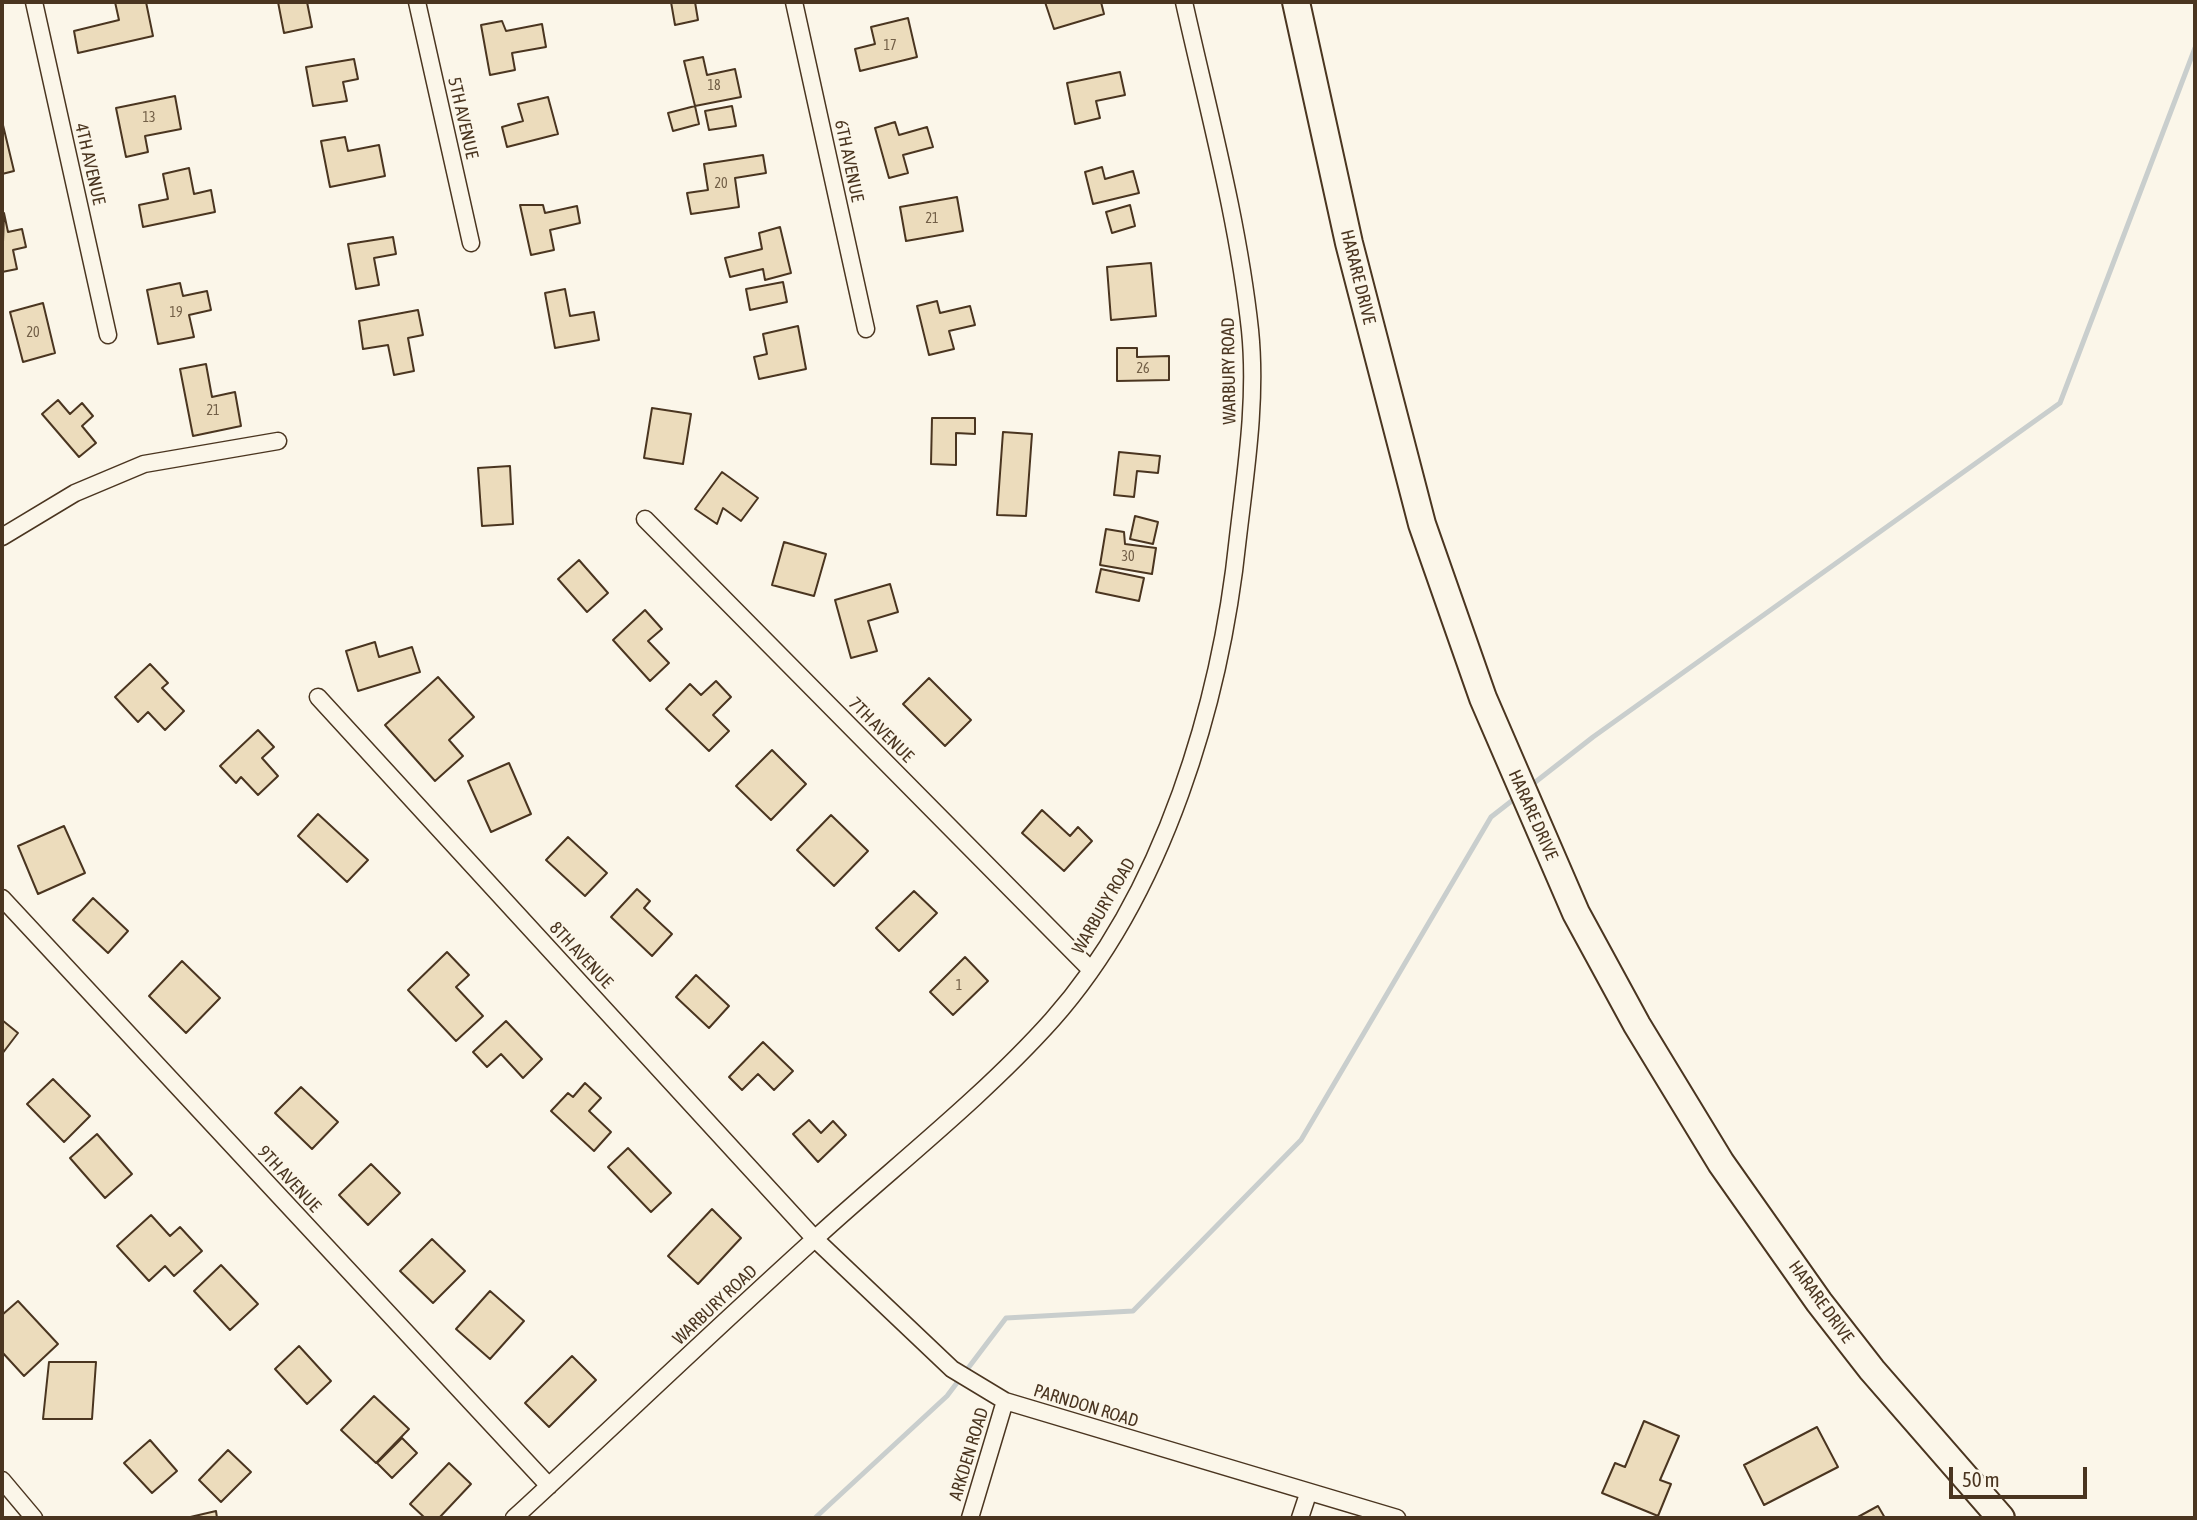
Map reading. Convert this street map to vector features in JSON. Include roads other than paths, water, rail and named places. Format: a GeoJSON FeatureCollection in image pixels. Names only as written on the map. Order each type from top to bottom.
{"type":"FeatureCollection","features":[{"type":"Feature","properties":{"kind":"main road","name":"HARARE DRIVE"},"geometry":{"type":"LineString","coordinates":[[1296,2],[1349,243],[1422,523],[1451,611],[1511,767],[1576,913],[1602,964],[1721,1163],[1819,1302],[1924,1433],[2001,1518]]}},
{"type":"Feature","properties":{"kind":"street","name":"4TH AVENUE"},"geometry":{"type":"LineString","coordinates":[[34,2],[108,335]]}},
{"type":"Feature","properties":{"kind":"street","name":"5TH AVENUE"},"geometry":{"type":"LineString","coordinates":[[417,2],[471,243]]}},
{"type":"Feature","properties":{"kind":"street","name":"6TH AVENUE"},"geometry":{"type":"LineString","coordinates":[[794,2],[866,329]]}},
{"type":"Feature","properties":{"kind":"street","name":"WARBURY ROAD"},"geometry":{"type":"LineString","coordinates":[[514,1518],[1017,1056],[1055,1017],[1090,969],[1143,884],[1210,707],[1234,581],[1251,422],[1250,332],[1233,221],[1184,2]]}},
{"type":"Feature","properties":{"kind":"street"},"geometry":{"type":"LineString","coordinates":[[2,537],[75,493],[144,464],[278,441]]}},
{"type":"Feature","properties":{"kind":"street","name":"7TH AVENUE"},"geometry":{"type":"LineString","coordinates":[[645,519],[1090,969]]}},
{"type":"Feature","properties":{"kind":"street","name":"8TH AVENUE"},"geometry":{"type":"LineString","coordinates":[[318,697],[815,1239]]}},
{"type":"Feature","properties":{"kind":"street","name":"9TH AVENUE"},"geometry":{"type":"LineString","coordinates":[[2,898],[549,1486]]}},
{"type":"Feature","properties":{"kind":"street","name":"PARNDON ROAD"},"geometry":{"type":"LineString","coordinates":[[815,1239],[952,1369],[1005,1401],[1308,1494],[1396,1518]]}},
{"type":"Feature","properties":{"kind":"street","name":"ARKDEN ROAD"},"geometry":{"type":"LineString","coordinates":[[970,1518],[1005,1401]]}},
{"type":"Feature","properties":{"kind":"street"},"geometry":{"type":"LineString","coordinates":[[2,1480],[34,1518]]}},
{"type":"Feature","properties":{"kind":"street"},"geometry":{"type":"LineString","coordinates":[[1300,1518],[1308,1494]]}},
{"type":"Feature","properties":{"kind":"waterway"},"geometry":{"type":"LineString","coordinates":[[1529,787],[1593,737],[2060,403],[2195,48]]}},
{"type":"Feature","properties":{"kind":"waterway"},"geometry":{"type":"LineString","coordinates":[[815,1518],[947,1396],[1006,1318],[1133,1311],[1301,1140],[1491,817],[1518,796]]}}]}
